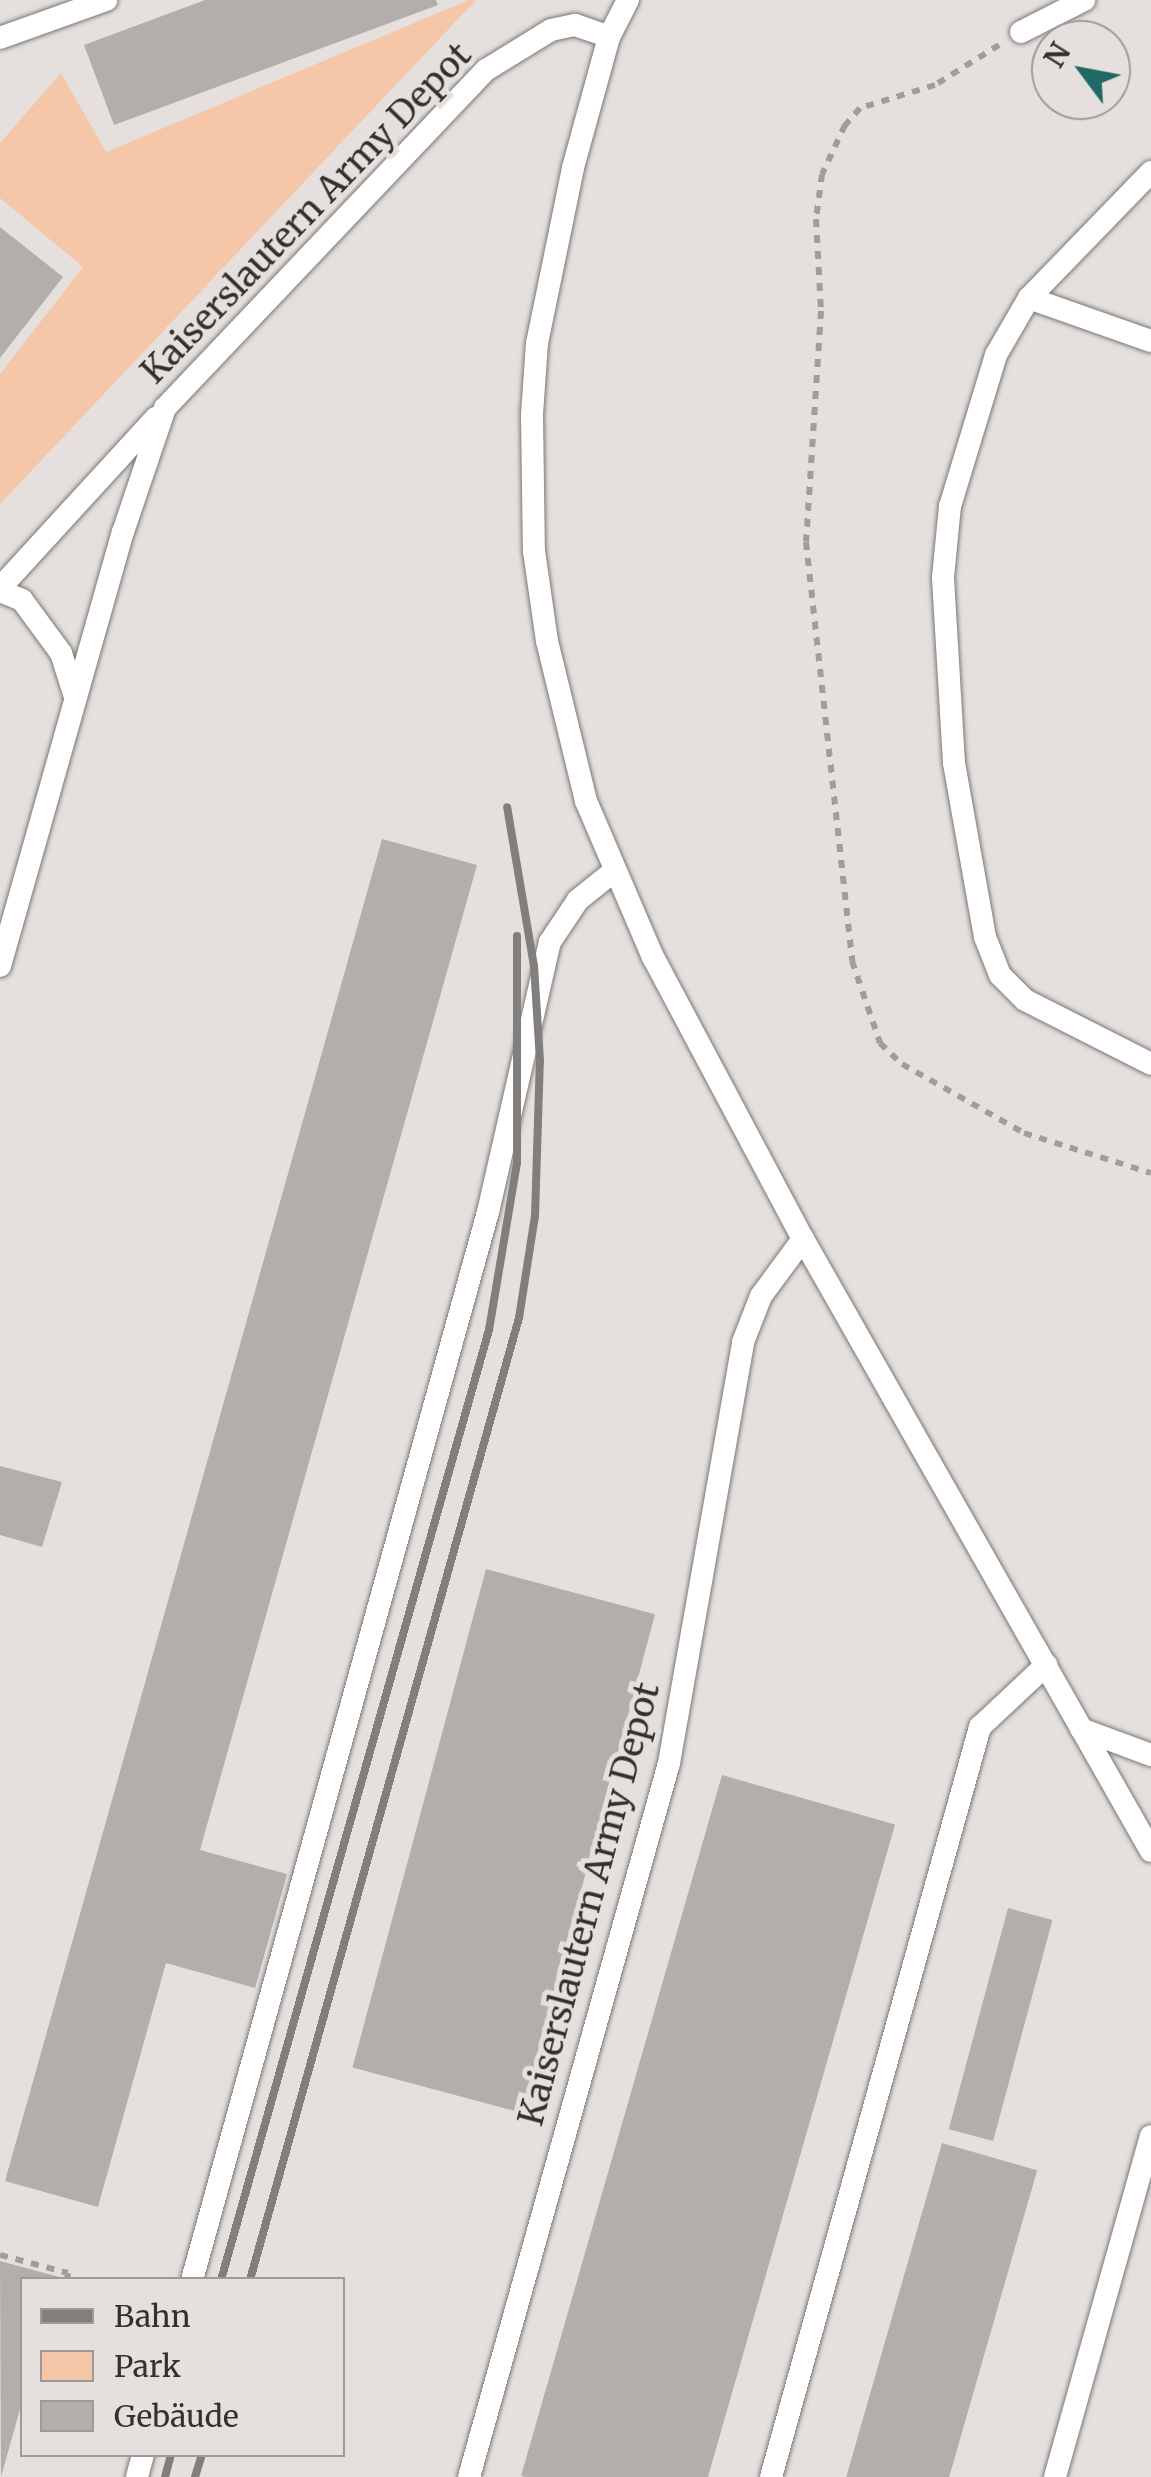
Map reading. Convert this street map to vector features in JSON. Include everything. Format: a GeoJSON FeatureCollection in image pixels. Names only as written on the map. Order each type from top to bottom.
{"type":"FeatureCollection","features":[{"type":"Feature","properties":{"kind":"lane"},"geometry":{"type":"LineString","coordinates":[[0,38],[106,0]]}},
{"type":"Feature","properties":{"kind":"lane"},"geometry":{"type":"LineString","coordinates":[[628,0],[608,37],[537,344],[531,475],[546,641],[586,801],[613,872],[803,1239],[1151,1851]]}},
{"type":"Feature","properties":{"kind":"lane"},"geometry":{"type":"LineString","coordinates":[[1021,32],[1084,0]]}},
{"type":"Feature","properties":{"kind":"lane","name":"Kaiserslautern Army Depot"},"geometry":{"type":"LineString","coordinates":[[0,966],[75,700],[165,408],[486,70],[551,30],[576,25],[608,37]]}},
{"type":"Feature","properties":{"kind":"lane"},"geometry":{"type":"LineString","coordinates":[[1151,172],[1029,298],[996,356],[950,506],[943,578],[954,764],[985,937],[1000,975],[1024,1000],[1151,1064]]}},
{"type":"Feature","properties":{"kind":"lane"},"geometry":{"type":"LineString","coordinates":[[1029,298],[1151,342]]}},
{"type":"Feature","properties":{"kind":"lane"},"geometry":{"type":"LineString","coordinates":[[75,700],[62,653],[22,600],[0,589],[165,408]]}},
{"type":"Feature","properties":{"kind":"lane"},"geometry":{"type":"LineString","coordinates":[[193,2277],[488,1212],[550,942],[578,900],[613,872]]}},
{"type":"Feature","properties":{"kind":"lane","name":"Kaiserslautern Army Depot"},"geometry":{"type":"LineString","coordinates":[[469,2477],[669,1763],[743,1342],[761,1296],[803,1239]]}},
{"type":"Feature","properties":{"kind":"lane"},"geometry":{"type":"LineString","coordinates":[[771,2477],[980,1727],[1046,1665]]}},
{"type":"Feature","properties":{"kind":"lane"},"geometry":{"type":"LineString","coordinates":[[1082,1729],[1151,1754]]}},
{"type":"Feature","properties":{"kind":"lane"},"geometry":{"type":"LineString","coordinates":[[1055,2477],[1151,2136]]}},
{"type":"Feature","properties":{"kind":"path"},"geometry":{"type":"LineString","coordinates":[[1021,32],[935,85],[860,108],[822,174],[816,219],[822,311],[806,542],[852,961],[880,1042],[902,1064],[1024,1133],[1151,1174]]}},
{"type":"Feature","properties":{"kind":"path"},"geometry":{"type":"LineString","coordinates":[[0,2255],[68,2274],[68,2277]]}},
{"type":"Feature","properties":{"kind":"green space"},"geometry":{"type":"Polygon","coordinates":[[[476,0],[0,504],[0,374],[83,267],[0,198],[0,143],[61,73],[106,152],[476,0]]]}},
{"type":"Feature","properties":{"kind":"building"},"geometry":{"type":"Polygon","coordinates":[[[205,0],[436,0],[438,5],[114,125],[84,45],[205,0]]]}},
{"type":"Feature","properties":{"kind":"building"},"geometry":{"type":"Polygon","coordinates":[[[0,227],[63,277],[0,358],[0,227]]]}},
{"type":"Feature","properties":{"kind":"building"},"geometry":{"type":"Polygon","coordinates":[[[382,839],[477,865],[200,1850],[287,1874],[255,1988],[166,1963],[98,2207],[5,2181],[382,839]]]}},
{"type":"Feature","properties":{"kind":"building"},"geometry":{"type":"Polygon","coordinates":[[[0,1466],[62,1482],[42,1547],[0,1535],[0,1466]]]}},
{"type":"Feature","properties":{"kind":"building"},"geometry":{"type":"Polygon","coordinates":[[[486,1569],[655,1614],[521,2113],[352,2067],[486,1569]]]}},
{"type":"Feature","properties":{"kind":"building"},"geometry":{"type":"Polygon","coordinates":[[[722,1775],[895,1825],[708,2477],[521,2476],[722,1775]]]}},
{"type":"Feature","properties":{"kind":"building"},"geometry":{"type":"Polygon","coordinates":[[[1008,1908],[1052,1920],[993,2141],[949,2129],[1008,1908]]]}},
{"type":"Feature","properties":{"kind":"building"},"geometry":{"type":"Polygon","coordinates":[[[942,2143],[1037,2170],[949,2477],[846,2477],[942,2143]]]}},
{"type":"Feature","properties":{"kind":"building"},"geometry":{"type":"Polygon","coordinates":[[[0,2261],[59,2277],[20,2277],[20,2409],[1,2477],[0,2261]]]}},
{"type":"Feature","properties":{"kind":"railway"},"geometry":{"type":"LineString","coordinates":[[251,2277],[519,1318],[535,1216],[540,1061],[534,966],[507,807]]}},
{"type":"Feature","properties":{"kind":"railway"},"geometry":{"type":"LineString","coordinates":[[222,2277],[489,1330],[517,1163],[517,936]]}},
{"type":"Feature","properties":{"kind":"railway"},"geometry":{"type":"LineString","coordinates":[[165,2477],[170,2457]]}},
{"type":"Feature","properties":{"kind":"railway"},"geometry":{"type":"LineString","coordinates":[[195,2477],[201,2457]]}}]}
